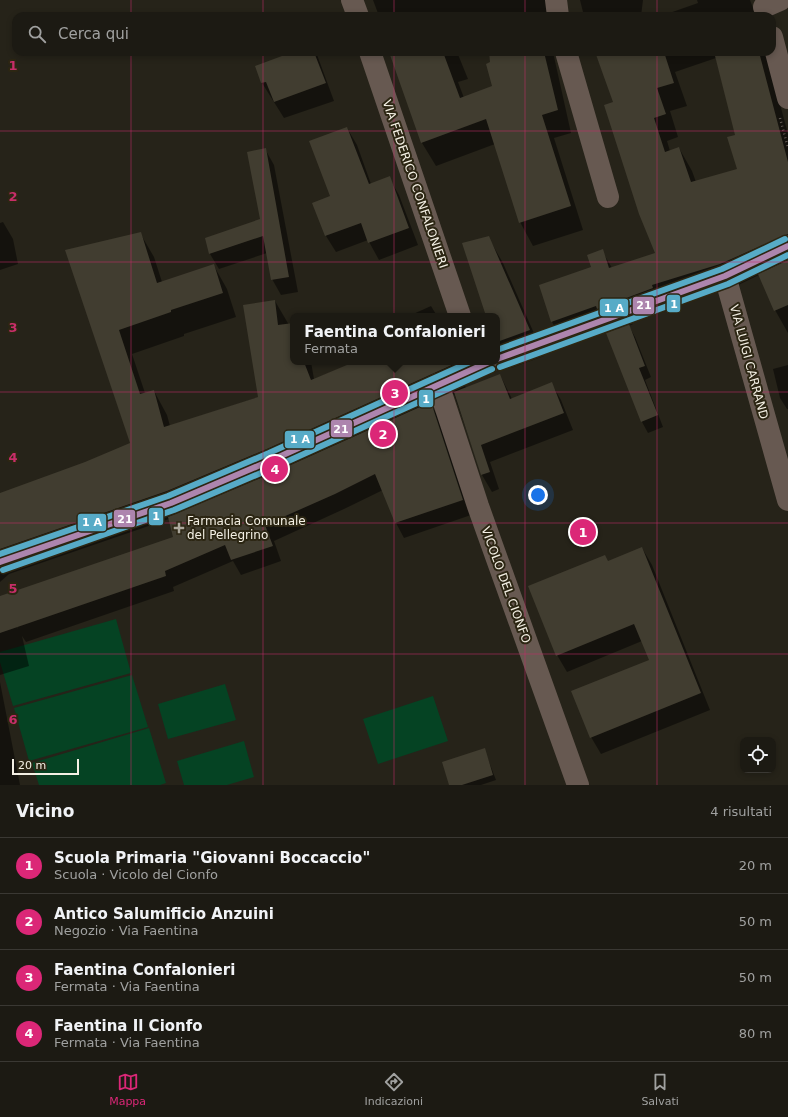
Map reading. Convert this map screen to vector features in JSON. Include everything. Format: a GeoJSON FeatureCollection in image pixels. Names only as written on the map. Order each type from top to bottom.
{"type":"FeatureCollection","features":[{"type":"Feature","properties":{"kind":"street"},"geometry":{"type":"LineString","coordinates":[[352,0],[356,12]]}},
{"type":"Feature","properties":{"kind":"street"},"geometry":{"type":"LineString","coordinates":[[556,0],[558,12]]}},
{"type":"Feature","properties":{"kind":"street"},"geometry":{"type":"LineString","coordinates":[[776,52],[788,98]]}},
{"type":"Feature","properties":{"kind":"street","name":"VIA FEDERICO CONFALONIERI"},"geometry":{"type":"LineString","coordinates":[[371,56],[459,313]]}},
{"type":"Feature","properties":{"kind":"street"},"geometry":{"type":"LineString","coordinates":[[567,56],[608,197]]}},
{"type":"Feature","properties":{"kind":"street"},"geometry":{"type":"LineString","coordinates":[[500,357],[725,276],[788,246]]}},
{"type":"Feature","properties":{"kind":"street","name":"VIA LUIGI CARRAND"},"geometry":{"type":"LineString","coordinates":[[725,276],[739,324],[780,447],[788,500]]}},
{"type":"Feature","properties":{"kind":"street"},"geometry":{"type":"LineString","coordinates":[[0,562],[171,503],[272,460],[479,365]]}},
{"type":"Feature","properties":{"kind":"street","name":"VICOLO DEL CIONFO"},"geometry":{"type":"LineString","coordinates":[[438,384],[478,506],[578,785]]}},
{"type":"Feature","properties":{"kind":"green space"},"geometry":{"type":"Polygon","coordinates":[[[116,619],[131,673],[13,706],[0,662],[0,652],[116,619]]]}},
{"type":"Feature","properties":{"kind":"green space"},"geometry":{"type":"Polygon","coordinates":[[[132,675],[148,727],[29,761],[14,708],[132,675]]]}},
{"type":"Feature","properties":{"kind":"green space"},"geometry":{"type":"Polygon","coordinates":[[[225,684],[236,720],[168,739],[158,704],[225,684]]]}},
{"type":"Feature","properties":{"kind":"green space"},"geometry":{"type":"Polygon","coordinates":[[[433,696],[448,741],[378,764],[363,719],[433,696]]]}},
{"type":"Feature","properties":{"kind":"green space"},"geometry":{"type":"Polygon","coordinates":[[[149,728],[166,783],[160,785],[39,785],[32,763],[149,728]]]}},
{"type":"Feature","properties":{"kind":"green space"},"geometry":{"type":"Polygon","coordinates":[[[244,741],[254,777],[227,785],[184,785],[177,761],[244,741]]]}},
{"type":"Feature","properties":{"kind":"building"},"geometry":{"type":"Polygon","coordinates":[[[282,56],[316,56],[326,83],[274,102],[266,82],[261,83],[255,66],[282,56]]]}},
{"type":"Feature","properties":{"kind":"building"},"geometry":{"type":"Polygon","coordinates":[[[390,56],[444,56],[460,98],[492,86],[486,64],[490,62],[489,56],[545,56],[558,110],[542,115],[571,206],[519,223],[486,119],[421,143],[390,56]]]}},
{"type":"Feature","properties":{"kind":"building"},"geometry":{"type":"Polygon","coordinates":[[[596,56],[665,56],[674,83],[657,88],[666,114],[654,118],[665,152],[679,147],[691,182],[737,169],[727,137],[735,135],[715,56],[760,56],[788,162],[788,234],[720,264],[652,285],[653,288],[597,309],[596,306],[551,322],[539,285],[591,267],[587,255],[603,249],[609,268],[655,253],[639,214],[604,105],[613,102],[596,56]]]}},
{"type":"Feature","properties":{"kind":"building"},"geometry":{"type":"Polygon","coordinates":[[[347,127],[369,184],[390,176],[409,228],[368,243],[361,223],[325,236],[312,203],[330,196],[309,141],[347,127]]]}},
{"type":"Feature","properties":{"kind":"building"},"geometry":{"type":"Polygon","coordinates":[[[266,148],[289,277],[271,280],[263,236],[209,254],[205,238],[260,219],[247,152],[266,148]]]}},
{"type":"Feature","properties":{"kind":"building"},"geometry":{"type":"Polygon","coordinates":[[[141,232],[157,283],[214,264],[223,293],[171,310],[171,312],[119,330],[140,394],[154,390],[164,427],[258,397],[243,305],[275,300],[278,325],[290,323],[290,365],[305,365],[311,380],[347,365],[452,365],[267,449],[167,491],[0,549],[0,493],[85,462],[130,443],[65,250],[141,232]]]}},
{"type":"Feature","properties":{"kind":"building"},"geometry":{"type":"Polygon","coordinates":[[[489,236],[530,330],[500,341],[500,313],[485,313],[462,243],[489,236]]]}},
{"type":"Feature","properties":{"kind":"building"},"geometry":{"type":"Polygon","coordinates":[[[788,260],[788,305],[774,311],[758,274],[788,260]]]}},
{"type":"Feature","properties":{"kind":"building"},"geometry":{"type":"Polygon","coordinates":[[[629,324],[645,366],[639,368],[658,415],[641,422],[606,333],[629,324]]]}},
{"type":"Feature","properties":{"kind":"building"},"geometry":{"type":"Polygon","coordinates":[[[500,374],[510,399],[552,382],[564,413],[481,445],[490,472],[481,475],[454,392],[500,374]]]}},
{"type":"Feature","properties":{"kind":"building"},"geometry":{"type":"Polygon","coordinates":[[[431,402],[463,500],[395,523],[375,474],[335,494],[265,525],[273,546],[231,560],[225,545],[165,571],[166,576],[0,633],[0,596],[173,537],[168,517],[277,471],[431,402]]]}},
{"type":"Feature","properties":{"kind":"building"},"geometry":{"type":"Polygon","coordinates":[[[642,547],[701,693],[590,738],[571,691],[649,660],[634,624],[556,656],[528,586],[605,555],[608,561],[642,547]]]}},
{"type":"Feature","properties":{"kind":"building"},"geometry":{"type":"Polygon","coordinates":[[[485,748],[493,775],[462,785],[449,785],[442,762],[485,748]]]}},
{"type":"Feature","properties":{"kind":"transit line"},"geometry":{"type":"LineString","coordinates":[[500,349],[722,269],[785,239]]}},
{"type":"Feature","properties":{"kind":"transit line","name":"21"},"geometry":{"type":"LineString","coordinates":[[500,358],[725,276],[788,246]]}},
{"type":"Feature","properties":{"kind":"transit line","name":"1"},"geometry":{"type":"LineString","coordinates":[[500,367],[728,284],[788,255]]}},
{"type":"Feature","properties":{"kind":"transit line"},"geometry":{"type":"LineString","coordinates":[[0,554],[168,496],[269,453],[463,365]]}},
{"type":"Feature","properties":{"kind":"transit line","name":"21"},"geometry":{"type":"LineString","coordinates":[[0,562],[171,503],[272,460],[482,365]]}},
{"type":"Feature","properties":{"kind":"transit line","name":"1"},"geometry":{"type":"LineString","coordinates":[[3,570],[174,510],[275,467],[492,369]]}},
{"type":"Feature","properties":{"kind":"place","name":"Faentina Confalonieri"},"geometry":{"type":"Point","coordinates":[395,393]}},
{"type":"Feature","properties":{"kind":"place","name":"Antico Salumificio Anzuini"},"geometry":{"type":"Point","coordinates":[383,434]}},
{"type":"Feature","properties":{"kind":"place","name":"Faentina Il Cionfo"},"geometry":{"type":"Point","coordinates":[275,469]}},
{"type":"Feature","properties":{"kind":"place","name":"Farmacia Comunale del Pellegrino"},"geometry":{"type":"Point","coordinates":[179,528]}},
{"type":"Feature","properties":{"kind":"place","name":"Scuola Primaria \"Giovanni Boccaccio\""},"geometry":{"type":"Point","coordinates":[583,532]}}]}
